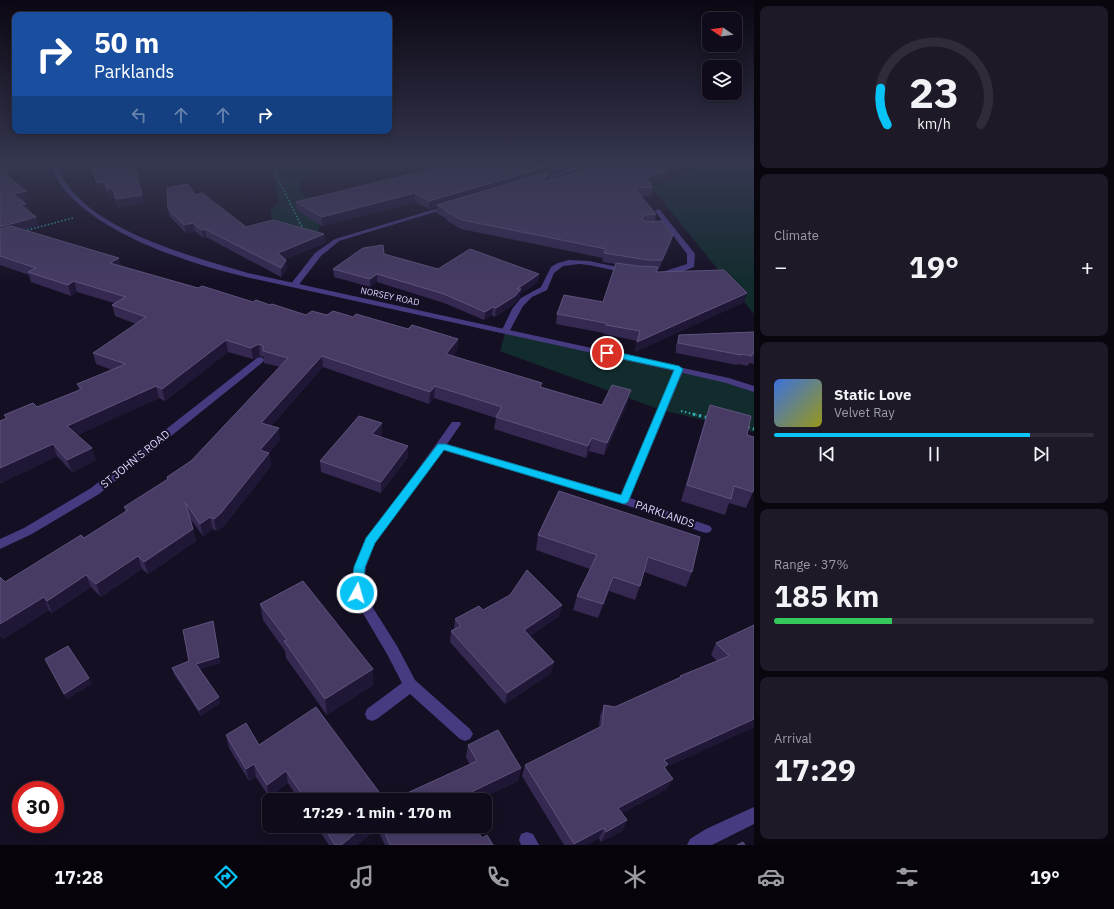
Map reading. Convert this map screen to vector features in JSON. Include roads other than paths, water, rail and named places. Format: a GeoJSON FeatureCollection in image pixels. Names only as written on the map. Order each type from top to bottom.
{"type":"FeatureCollection","features":[{"type":"Feature","properties":{"kind":"street","name":"NORSEY ROAD"},"geometry":{"type":"LineString","coordinates":[[82,204],[91,213],[123,231],[159,246],[246,275],[506,330],[679,369],[729,381],[754,390]]}},
{"type":"Feature","properties":{"kind":"street"},"geometry":{"type":"LineString","coordinates":[[294,286],[314,258],[324,248],[337,240],[458,204]]}},
{"type":"Feature","properties":{"kind":"street"},"geometry":{"type":"LineString","coordinates":[[658,211],[691,254],[691,265],[677,271],[658,273]]}},
{"type":"Feature","properties":{"kind":"street"},"geometry":{"type":"LineString","coordinates":[[658,227],[670,226]]}},
{"type":"Feature","properties":{"kind":"street"},"geometry":{"type":"LineString","coordinates":[[506,330],[520,302],[530,293],[544,288],[550,274],[560,264],[570,261],[580,262],[637,272]]}},
{"type":"Feature","properties":{"kind":"street","name":"ST JOHN'S ROAD"},"geometry":{"type":"LineString","coordinates":[[0,544],[28,531],[95,491],[260,360]]}},
{"type":"Feature","properties":{"kind":"street","name":"PARKLANDS"},"geometry":{"type":"LineString","coordinates":[[624,500],[679,369]]}},
{"type":"Feature","properties":{"kind":"street"},"geometry":{"type":"LineString","coordinates":[[456,424],[442,446],[370,541],[360,567],[357,593],[392,650],[410,685],[465,734]]}},
{"type":"Feature","properties":{"kind":"street","name":"PARKLANDS"},"geometry":{"type":"LineString","coordinates":[[442,446],[624,500],[706,529]]}},
{"type":"Feature","properties":{"kind":"street"},"geometry":{"type":"LineString","coordinates":[[372,714],[410,685]]}},
{"type":"Feature","properties":{"kind":"street"},"geometry":{"type":"LineString","coordinates":[[696,845],[712,835],[754,815]]}}]}
